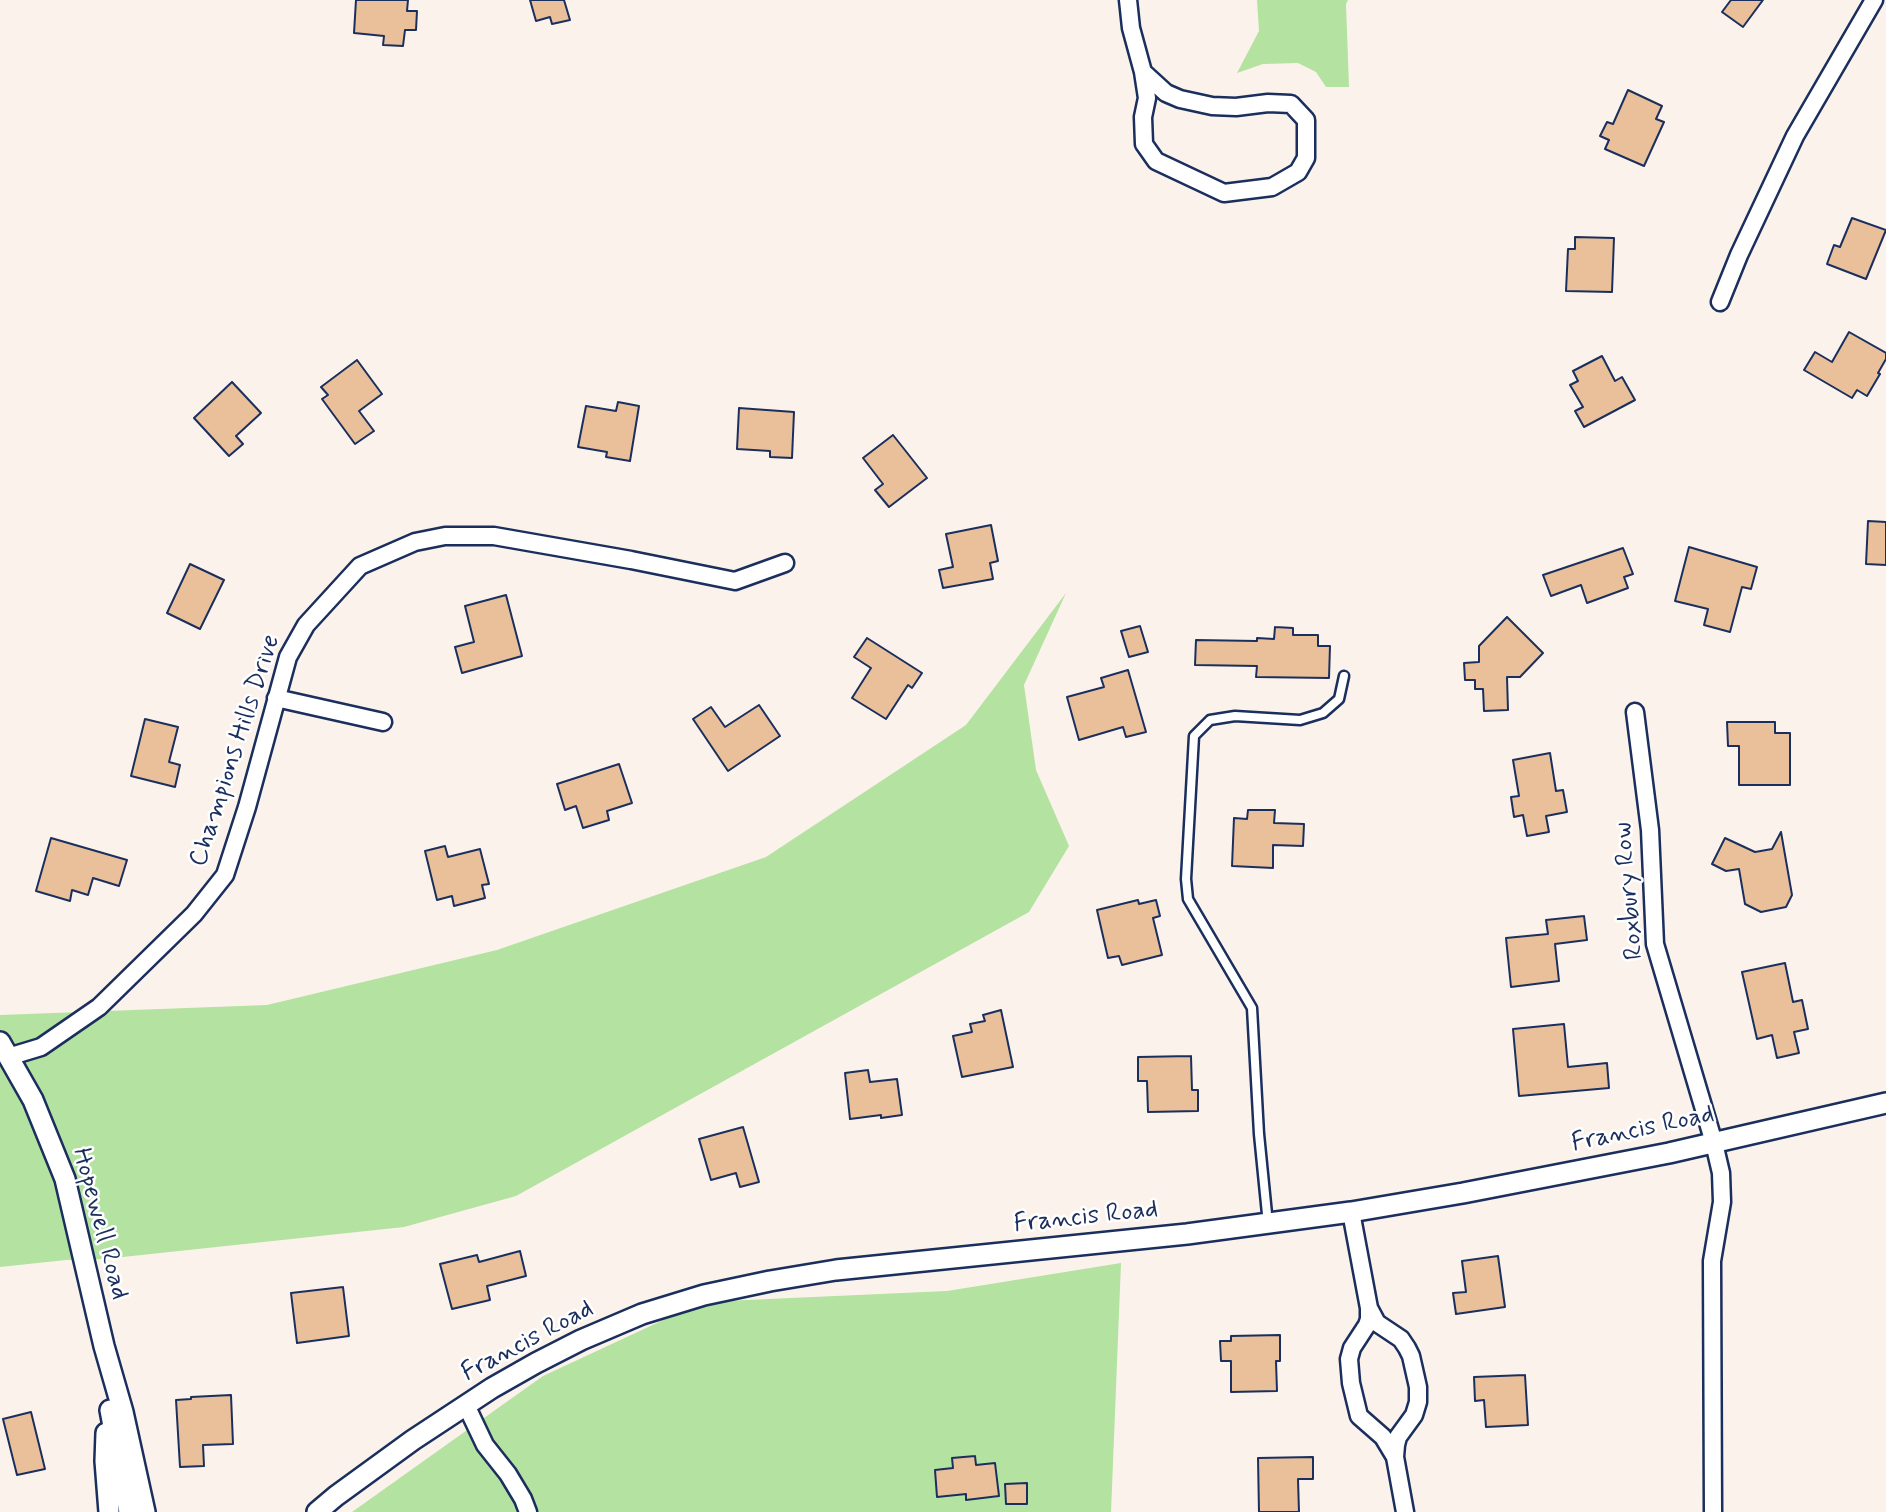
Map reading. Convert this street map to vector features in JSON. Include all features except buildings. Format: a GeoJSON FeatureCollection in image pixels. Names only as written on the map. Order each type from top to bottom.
{"type":"FeatureCollection","features":[{"type":"Feature","properties":{"kind":"street"},"geometry":{"type":"LineString","coordinates":[[1128,0],[1131,28],[1147,99],[1143,117],[1144,144],[1156,160],[1224,193],[1272,187],[1298,172],[1306,158],[1306,120],[1291,104],[1212,106],[1166,93],[1143,72]]}},
{"type":"Feature","properties":{"kind":"street"},"geometry":{"type":"LineString","coordinates":[[1720,302],[1795,136],[1874,0]]}},
{"type":"Feature","properties":{"kind":"street","name":"Champions Hills Drive"},"geometry":{"type":"LineString","coordinates":[[4,1050],[41,1047],[99,1007],[194,914],[225,875],[247,807],[288,657],[306,625],[360,566],[415,542],[444,536],[494,536],[735,581],[785,563]]}},
{"type":"Feature","properties":{"kind":"street"},"geometry":{"type":"LineString","coordinates":[[276,698],[383,722]]}},
{"type":"Feature","properties":{"kind":"street","name":"Roxbury Row"},"geometry":{"type":"LineString","coordinates":[[1634,712],[1650,830],[1655,944],[1721,1173],[1722,1202],[1712,1261],[1713,1512]]}},
{"type":"Feature","properties":{"kind":"street","name":"Hopewell Road"},"geometry":{"type":"LineString","coordinates":[[4,1050],[33,1100],[65,1179],[145,1512]]}},
{"type":"Feature","properties":{"kind":"street","name":"Francis Road"},"geometry":{"type":"LineString","coordinates":[[317,1512],[466,1405],[536,1363],[642,1314],[737,1287],[846,1269],[1039,1250],[1351,1212],[1463,1194],[1714,1143],[1886,1103]]}},
{"type":"Feature","properties":{"kind":"street"},"geometry":{"type":"LineString","coordinates":[[1351,1212],[1369,1308],[1367,1325],[1352,1348],[1349,1359],[1351,1383],[1359,1416],[1383,1437],[1395,1457]]}},
{"type":"Feature","properties":{"kind":"street"},"geometry":{"type":"LineString","coordinates":[[1369,1308],[1377,1322],[1401,1339],[1407,1348],[1418,1387],[1418,1402],[1414,1415],[1398,1437],[1395,1457],[1405,1512]]}},
{"type":"Feature","properties":{"kind":"street","name":"Hopewell Road"},"geometry":{"type":"LineString","coordinates":[[104,1346],[105,1383],[129,1512]]}},
{"type":"Feature","properties":{"kind":"street"},"geometry":{"type":"LineString","coordinates":[[105,1383],[108,1512]]}},
{"type":"Feature","properties":{"kind":"street"},"geometry":{"type":"LineString","coordinates":[[466,1405],[485,1445],[508,1474],[528,1512]]}},
{"type":"Feature","properties":{"kind":"street","name":"Francis Road"},"geometry":{"type":"LineString","coordinates":[[308,1512],[336,1496]]}},
{"type":"Feature","properties":{"kind":"lane"},"geometry":{"type":"LineString","coordinates":[[1268,1224],[1259,1134],[1252,1008],[1188,899],[1186,879],[1194,736],[1210,720],[1235,716],[1300,720],[1323,713],[1339,699],[1343,676]]}},
{"type":"Feature","properties":{"kind":"green space"},"geometry":{"type":"Polygon","coordinates":[[[1257,0],[1348,0],[1349,87],[1326,87],[1316,72],[1298,63],[1263,64],[1237,73],[1259,31],[1257,0]]]}},
{"type":"Feature","properties":{"kind":"green space"},"geometry":{"type":"Polygon","coordinates":[[[1066,593],[1024,685],[1036,770],[1069,846],[1029,912],[516,1196],[404,1227],[104,1259],[0,1267],[0,1015],[267,1005],[497,950],[766,857],[966,725],[1066,593]]]}},
{"type":"Feature","properties":{"kind":"green space"},"geometry":{"type":"Polygon","coordinates":[[[1121,1263],[1111,1512],[352,1512],[543,1376],[702,1302],[947,1291],[1121,1263]]]}}]}
